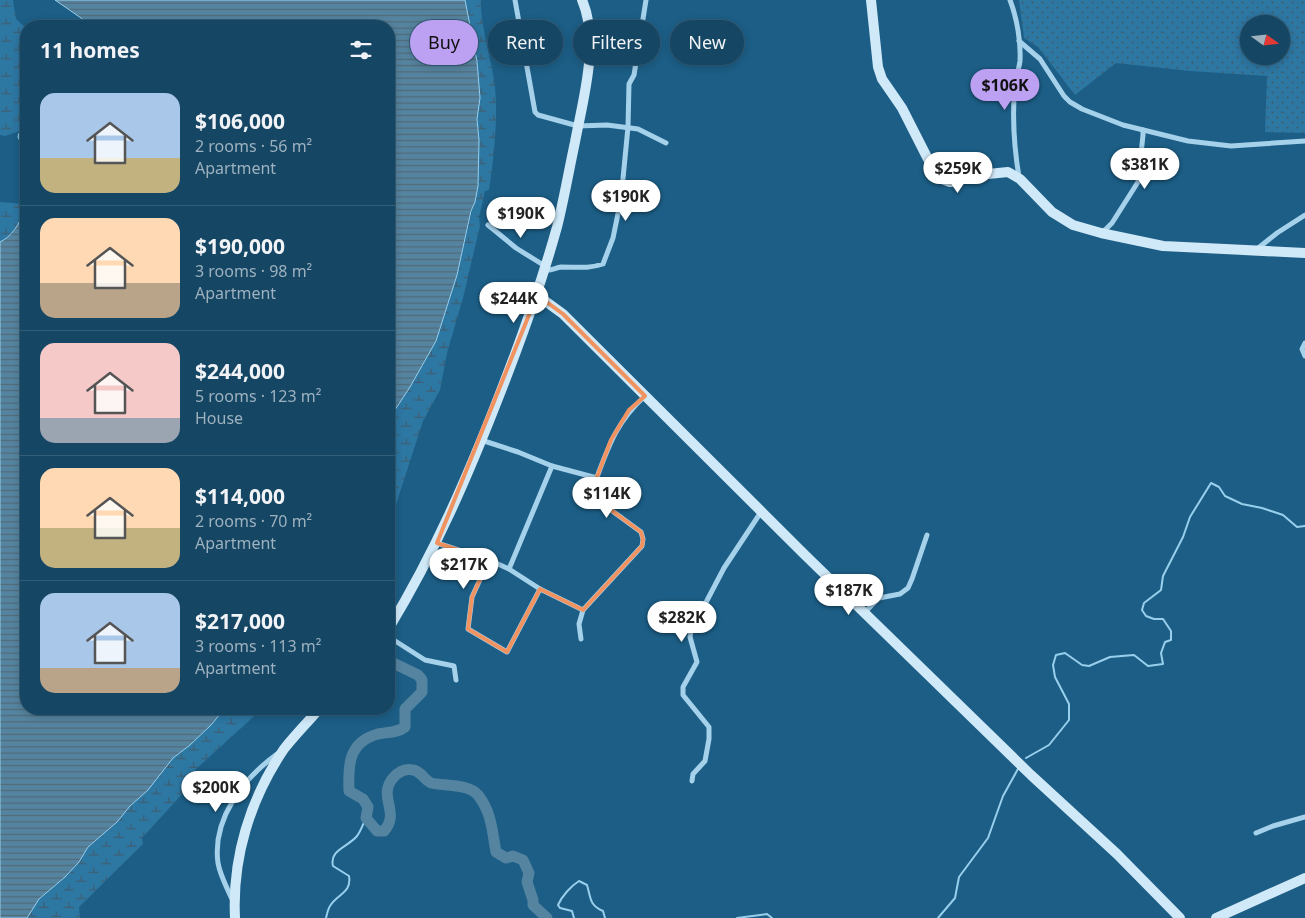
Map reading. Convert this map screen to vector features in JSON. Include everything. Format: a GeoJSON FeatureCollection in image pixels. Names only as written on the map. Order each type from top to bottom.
{"type":"FeatureCollection","features":[{"type":"Feature","properties":{"kind":"street"},"geometry":{"type":"LineString","coordinates":[[515,0],[535,112],[538,115],[578,126],[638,128],[666,143]]}},
{"type":"Feature","properties":{"kind":"street"},"geometry":{"type":"LineString","coordinates":[[395,617],[436,544],[461,490],[482,440],[545,268],[557,224],[578,126],[590,53],[588,18],[582,0]]}},
{"type":"Feature","properties":{"kind":"street"},"geometry":{"type":"LineString","coordinates":[[488,225],[516,248],[551,271],[560,267],[586,269],[603,264],[613,238],[621,199],[628,127],[629,84],[634,75],[646,0]]}},
{"type":"Feature","properties":{"kind":"street"},"geometry":{"type":"LineString","coordinates":[[871,0],[878,67],[882,79],[902,108],[932,167],[942,179],[955,182],[968,176],[1008,172],[1020,179],[1052,212],[1073,226],[1101,234],[1163,246],[1305,253]]}},
{"type":"Feature","properties":{"kind":"street"},"geometry":{"type":"LineString","coordinates":[[1010,0],[1015,12],[1019,41],[1020,61],[1015,84],[1014,149],[1020,179]]}},
{"type":"Feature","properties":{"kind":"street"},"geometry":{"type":"LineString","coordinates":[[1019,41],[1040,58],[1064,96],[1070,102],[1096,115],[1142,130],[1188,141],[1231,146],[1305,141]]}},
{"type":"Feature","properties":{"kind":"street"},"geometry":{"type":"LineString","coordinates":[[1101,234],[1116,218],[1138,182],[1142,130]]}},
{"type":"Feature","properties":{"kind":"street"},"geometry":{"type":"LineString","coordinates":[[1254,251],[1305,215]]}},
{"type":"Feature","properties":{"kind":"street"},"geometry":{"type":"LineString","coordinates":[[537,294],[563,314],[864,613],[1031,776],[1117,854],[1180,918]]}},
{"type":"Feature","properties":{"kind":"street"},"geometry":{"type":"LineString","coordinates":[[1305,343],[1302,349],[1305,356]]}},
{"type":"Feature","properties":{"kind":"street"},"geometry":{"type":"LineString","coordinates":[[581,639],[579,624],[583,610],[642,546],[641,532],[596,499],[592,490],[611,440],[629,410],[645,396]]}},
{"type":"Feature","properties":{"kind":"street"},"geometry":{"type":"LineString","coordinates":[[482,440],[552,466],[597,478]]}},
{"type":"Feature","properties":{"kind":"street"},"geometry":{"type":"LineString","coordinates":[[509,569],[552,466]]}},
{"type":"Feature","properties":{"kind":"street"},"geometry":{"type":"LineString","coordinates":[[692,781],[693,774],[705,761],[710,739],[709,727],[684,695],[683,687],[697,662],[690,637],[691,631],[724,568],[762,512]]}},
{"type":"Feature","properties":{"kind":"street"},"geometry":{"type":"LineString","coordinates":[[864,613],[879,598],[900,594],[908,588],[927,535]]}},
{"type":"Feature","properties":{"kind":"street"},"geometry":{"type":"LineString","coordinates":[[436,544],[489,560],[509,569],[540,589],[583,610]]}},
{"type":"Feature","properties":{"kind":"street"},"geometry":{"type":"LineString","coordinates":[[489,560],[472,597],[468,629],[507,652],[540,589]]}},
{"type":"Feature","properties":{"kind":"street"},"geometry":{"type":"LineString","coordinates":[[395,640],[425,660],[454,666],[456,680]]}},
{"type":"Feature","properties":{"kind":"street"},"geometry":{"type":"LineString","coordinates":[[235,918],[236,880],[246,827],[257,796],[286,748],[314,715]]}},
{"type":"Feature","properties":{"kind":"street"},"geometry":{"type":"LineString","coordinates":[[234,904],[218,865],[220,827],[234,800],[259,767],[286,748]]}},
{"type":"Feature","properties":{"kind":"street"},"geometry":{"type":"LineString","coordinates":[[1256,833],[1305,817]]}},
{"type":"Feature","properties":{"kind":"street"},"geometry":{"type":"LineString","coordinates":[[1216,918],[1305,878]]}},
{"type":"Feature","properties":{"kind":"highlighted area"},"geometry":{"type":"Polygon","coordinates":[[[537,295],[563,314],[645,396],[629,410],[611,440],[592,490],[596,499],[641,532],[642,546],[583,610],[540,589],[507,652],[468,629],[472,597],[489,560],[437,543],[537,295]]]}},
{"type":"Feature","properties":{"kind":"green space"},"geometry":{"type":"Polygon","coordinates":[[[0,0],[13,0],[16,19],[20,23],[20,131],[5,136],[0,135],[0,0]]]}},
{"type":"Feature","properties":{"kind":"green space"},"geometry":{"type":"Polygon","coordinates":[[[465,0],[481,0],[488,65],[491,65],[495,87],[496,125],[491,177],[489,190],[485,191],[479,217],[480,226],[463,298],[447,353],[440,390],[423,421],[395,507],[395,410],[436,341],[457,275],[478,186],[479,140],[477,119],[480,98],[477,65],[478,20],[469,20],[465,0]]]}},
{"type":"Feature","properties":{"kind":"green space"},"geometry":{"type":"Polygon","coordinates":[[[1019,0],[1305,0],[1305,133],[1265,132],[1267,76],[1190,71],[1116,63],[1075,95],[1038,47],[1024,38],[1019,0]]]}},
{"type":"Feature","properties":{"kind":"green space"},"geometry":{"type":"Polygon","coordinates":[[[0,202],[20,204],[20,219],[9,236],[0,242],[0,202]]]}},
{"type":"Feature","properties":{"kind":"green space"},"geometry":{"type":"Polygon","coordinates":[[[219,715],[255,715],[184,780],[182,794],[142,838],[143,844],[79,907],[80,918],[27,918],[39,899],[65,877],[79,862],[88,847],[117,822],[130,806],[148,790],[173,758],[212,724],[219,715]]]}},
{"type":"Feature","properties":{"kind":"shaded area"},"geometry":{"type":"Polygon","coordinates":[[[55,0],[465,0],[469,20],[410,20],[410,65],[477,65],[480,98],[477,119],[479,140],[478,186],[457,275],[436,341],[395,410],[395,20],[83,20],[55,0]]]}},
{"type":"Feature","properties":{"kind":"shaded area"},"geometry":{"type":"Polygon","coordinates":[[[20,220],[20,715],[219,715],[190,745],[173,758],[148,790],[130,806],[117,822],[88,847],[79,862],[65,877],[39,899],[27,918],[0,918],[0,242],[8,237],[20,220]]]}},
{"type":"Feature","properties":{"kind":"waterway"},"geometry":{"type":"LineString","coordinates":[[1026,758],[1049,745],[1069,720],[1069,704],[1055,677],[1053,665],[1056,655],[1065,653],[1082,665],[1089,666],[1110,657],[1134,655],[1148,666],[1163,664],[1161,653],[1165,642],[1171,640],[1171,631],[1163,619],[1154,619],[1146,616],[1142,610],[1144,603],[1161,590],[1163,576],[1183,537],[1190,517],[1211,483],[1219,487],[1225,496],[1242,504],[1283,515],[1297,527],[1305,526]]}},
{"type":"Feature","properties":{"kind":"waterway"},"geometry":{"type":"LineString","coordinates":[[395,664],[418,675],[422,680],[422,692],[405,709],[405,727],[368,738],[355,749],[350,764],[349,791],[363,799],[368,807],[366,818],[377,831],[384,831],[389,824],[390,811],[387,792],[393,778],[402,771],[416,771],[431,783],[463,787],[474,791],[483,802],[489,815],[496,852],[506,858],[513,856],[523,860],[529,873],[527,882],[533,905],[547,918]]}},
{"type":"Feature","properties":{"kind":"waterway"},"geometry":{"type":"LineString","coordinates":[[938,918],[955,898],[959,877],[988,838],[1003,796],[1019,767]]}},
{"type":"Feature","properties":{"kind":"waterway"},"geometry":{"type":"LineString","coordinates":[[326,918],[330,906],[346,890],[349,882],[349,876],[333,866],[334,856],[336,852],[357,836],[366,818]]}},
{"type":"Feature","properties":{"kind":"waterway"},"geometry":{"type":"LineString","coordinates":[[574,918],[572,911],[560,908],[558,905],[567,891],[579,881],[587,885],[593,904],[603,911],[605,918]]}},
{"type":"Feature","properties":{"kind":"waterway"},"geometry":{"type":"LineString","coordinates":[[737,918],[767,914],[772,918]]}}]}
